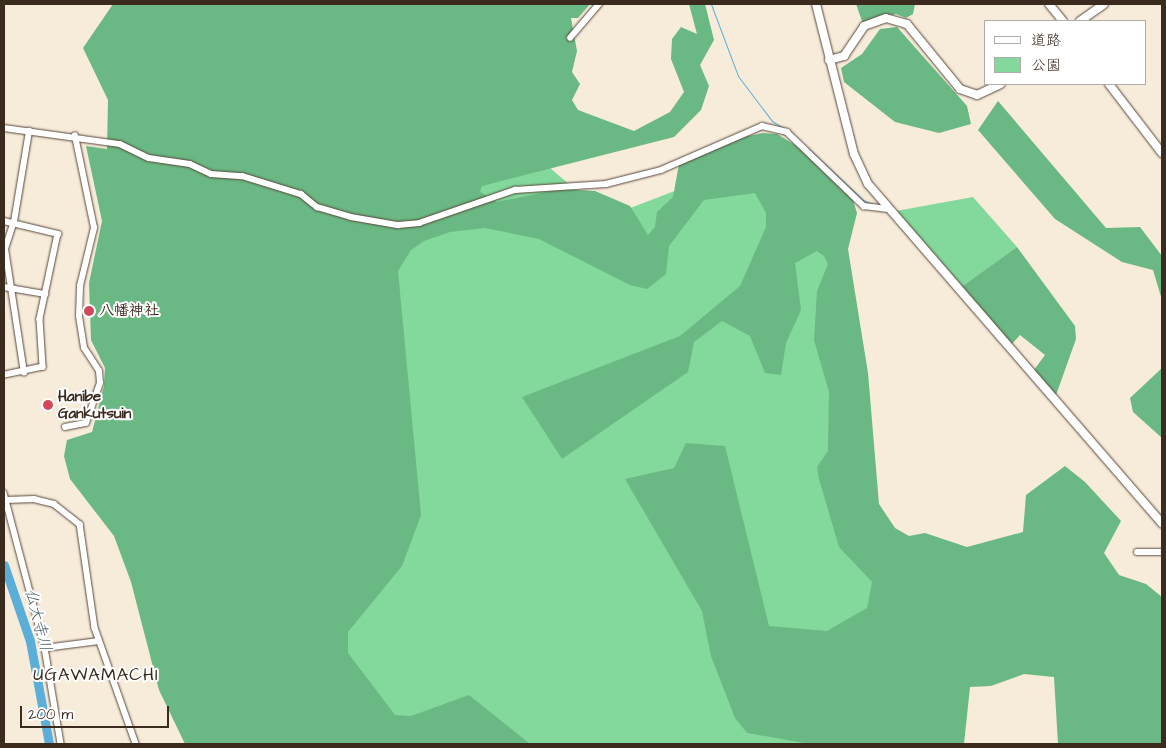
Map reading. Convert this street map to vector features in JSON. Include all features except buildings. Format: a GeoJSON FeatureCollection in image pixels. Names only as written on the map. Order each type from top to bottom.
{"type":"FeatureCollection","features":[{"type":"Feature","properties":{"kind":"street"},"geometry":{"type":"LineString","coordinates":[[570,38],[599,4]]}},
{"type":"Feature","properties":{"kind":"street"},"geometry":{"type":"LineString","coordinates":[[816,4],[854,154],[868,184],[1162,524]]}},
{"type":"Feature","properties":{"kind":"street"},"geometry":{"type":"LineString","coordinates":[[1049,4],[1062,20]]}},
{"type":"Feature","properties":{"kind":"street"},"geometry":{"type":"LineString","coordinates":[[1081,20],[1104,4]]}},
{"type":"Feature","properties":{"kind":"street"},"geometry":{"type":"LineString","coordinates":[[829,60],[844,56],[864,26],[886,18],[907,24],[960,89],[977,95],[1000,85]]}},
{"type":"Feature","properties":{"kind":"street"},"geometry":{"type":"LineString","coordinates":[[1110,85],[1162,153]]}},
{"type":"Feature","properties":{"kind":"street"},"geometry":{"type":"LineString","coordinates":[[4,128],[75,136],[120,144],[144,156],[190,164],[212,174],[242,176],[301,194],[317,207],[398,225],[515,190],[606,184],[661,170],[762,126],[787,132],[864,206],[888,209]]}},
{"type":"Feature","properties":{"kind":"street"},"geometry":{"type":"LineString","coordinates":[[24,373],[7,287],[5,250],[14,222],[30,131]]}},
{"type":"Feature","properties":{"kind":"street"},"geometry":{"type":"LineString","coordinates":[[65,427],[86,423],[100,383],[99,372],[84,348],[79,316],[80,286],[94,228],[75,136]]}},
{"type":"Feature","properties":{"kind":"street"},"geometry":{"type":"LineString","coordinates":[[4,221],[58,234],[40,319],[43,367],[24,373],[4,375]]}},
{"type":"Feature","properties":{"kind":"street"},"geometry":{"type":"LineString","coordinates":[[7,287],[45,294]]}},
{"type":"Feature","properties":{"kind":"street"},"geometry":{"type":"LineString","coordinates":[[4,493],[45,648],[61,744]]}},
{"type":"Feature","properties":{"kind":"street"},"geometry":{"type":"LineString","coordinates":[[6,500],[34,499],[54,504],[78,521],[99,641],[135,744]]}},
{"type":"Feature","properties":{"kind":"street"},"geometry":{"type":"LineString","coordinates":[[1136,552],[1162,552]]}},
{"type":"Feature","properties":{"kind":"street"},"geometry":{"type":"LineString","coordinates":[[45,648],[99,641]]}},
{"type":"Feature","properties":{"kind":"green space"},"geometry":{"type":"Polygon","coordinates":[[[113,4],[590,4],[578,18],[571,18],[577,51],[572,72],[580,84],[572,100],[578,110],[634,131],[670,112],[684,92],[671,59],[672,39],[681,27],[697,34],[689,4],[705,4],[714,40],[700,65],[709,86],[701,110],[674,137],[482,186],[480,192],[497,202],[561,189],[595,191],[630,206],[648,235],[655,227],[657,212],[673,197],[679,164],[743,137],[763,133],[777,134],[807,152],[852,197],[857,213],[848,249],[868,373],[879,504],[895,528],[909,536],[925,533],[967,547],[1023,532],[1026,495],[1065,466],[1085,482],[1121,521],[1104,553],[1119,575],[1146,584],[1162,597],[1162,744],[1058,744],[1054,677],[1024,674],[991,686],[970,687],[964,744],[810,744],[747,733],[735,718],[711,656],[702,611],[625,479],[674,468],[686,443],[725,446],[769,626],[827,631],[867,608],[872,582],[839,547],[817,467],[828,451],[829,392],[814,340],[817,291],[828,264],[824,256],[817,251],[795,263],[801,310],[786,343],[781,375],[765,373],[750,336],[722,321],[694,342],[688,372],[562,459],[522,397],[680,336],[740,286],[766,227],[766,213],[755,193],[704,200],[669,246],[666,274],[647,289],[630,285],[539,239],[485,228],[450,232],[424,241],[411,250],[398,271],[421,515],[402,566],[348,632],[348,653],[395,715],[411,716],[469,695],[530,744],[185,744],[159,690],[131,582],[114,536],[70,479],[64,456],[67,440],[92,432],[104,386],[105,368],[91,340],[89,283],[102,221],[86,146],[107,149],[108,100],[83,48],[113,4]]]}},
{"type":"Feature","properties":{"kind":"green space"},"geometry":{"type":"Polygon","coordinates":[[[856,4],[915,4],[913,14],[906,18],[896,14],[863,24],[856,4]]]}},
{"type":"Feature","properties":{"kind":"green space"},"geometry":{"type":"Polygon","coordinates":[[[897,27],[967,106],[971,124],[939,133],[895,122],[844,82],[841,68],[862,54],[880,29],[897,27]]]}},
{"type":"Feature","properties":{"kind":"green space"},"geometry":{"type":"Polygon","coordinates":[[[998,101],[1106,228],[1140,227],[1162,256],[1162,300],[1153,270],[1122,262],[1055,219],[978,130],[998,101]]]}},
{"type":"Feature","properties":{"kind":"green space"},"geometry":{"type":"Polygon","coordinates":[[[776,152],[835,239],[878,615],[751,714],[887,744],[281,744],[181,219],[534,154],[607,217],[776,152]]]}},
{"type":"Feature","properties":{"kind":"green space"},"geometry":{"type":"Polygon","coordinates":[[[973,197],[1017,247],[961,287],[896,211],[973,197]]]}},
{"type":"Feature","properties":{"kind":"green space"},"geometry":{"type":"Polygon","coordinates":[[[1017,247],[1075,326],[1076,339],[1056,395],[1034,370],[1045,355],[1020,335],[1011,345],[961,287],[1017,247]]]}},
{"type":"Feature","properties":{"kind":"green space"},"geometry":{"type":"Polygon","coordinates":[[[1162,368],[1162,438],[1133,412],[1130,398],[1162,368]]]}},
{"type":"Feature","properties":{"kind":"waterway"},"geometry":{"type":"LineString","coordinates":[[711,4],[738,76],[772,121],[793,134]]}},
{"type":"Feature","properties":{"kind":"waterway"},"geometry":{"type":"LineString","coordinates":[[808,148],[863,200],[872,204]]}},
{"type":"Feature","properties":{"kind":"waterway","name":"仏大寺川"},"geometry":{"type":"LineString","coordinates":[[4,565],[30,641],[49,744]]}},
{"type":"Feature","properties":{"kind":"place","name":"八幡神社"},"geometry":{"type":"Point","coordinates":[89,311]}},
{"type":"Feature","properties":{"kind":"place","name":"Hanibe Gankutsuin"},"geometry":{"type":"Point","coordinates":[48,405]}},
{"type":"Feature","properties":{"kind":"district","name":"UGAWAMACHI"},"geometry":{"type":"Point","coordinates":[96,675]}}]}
